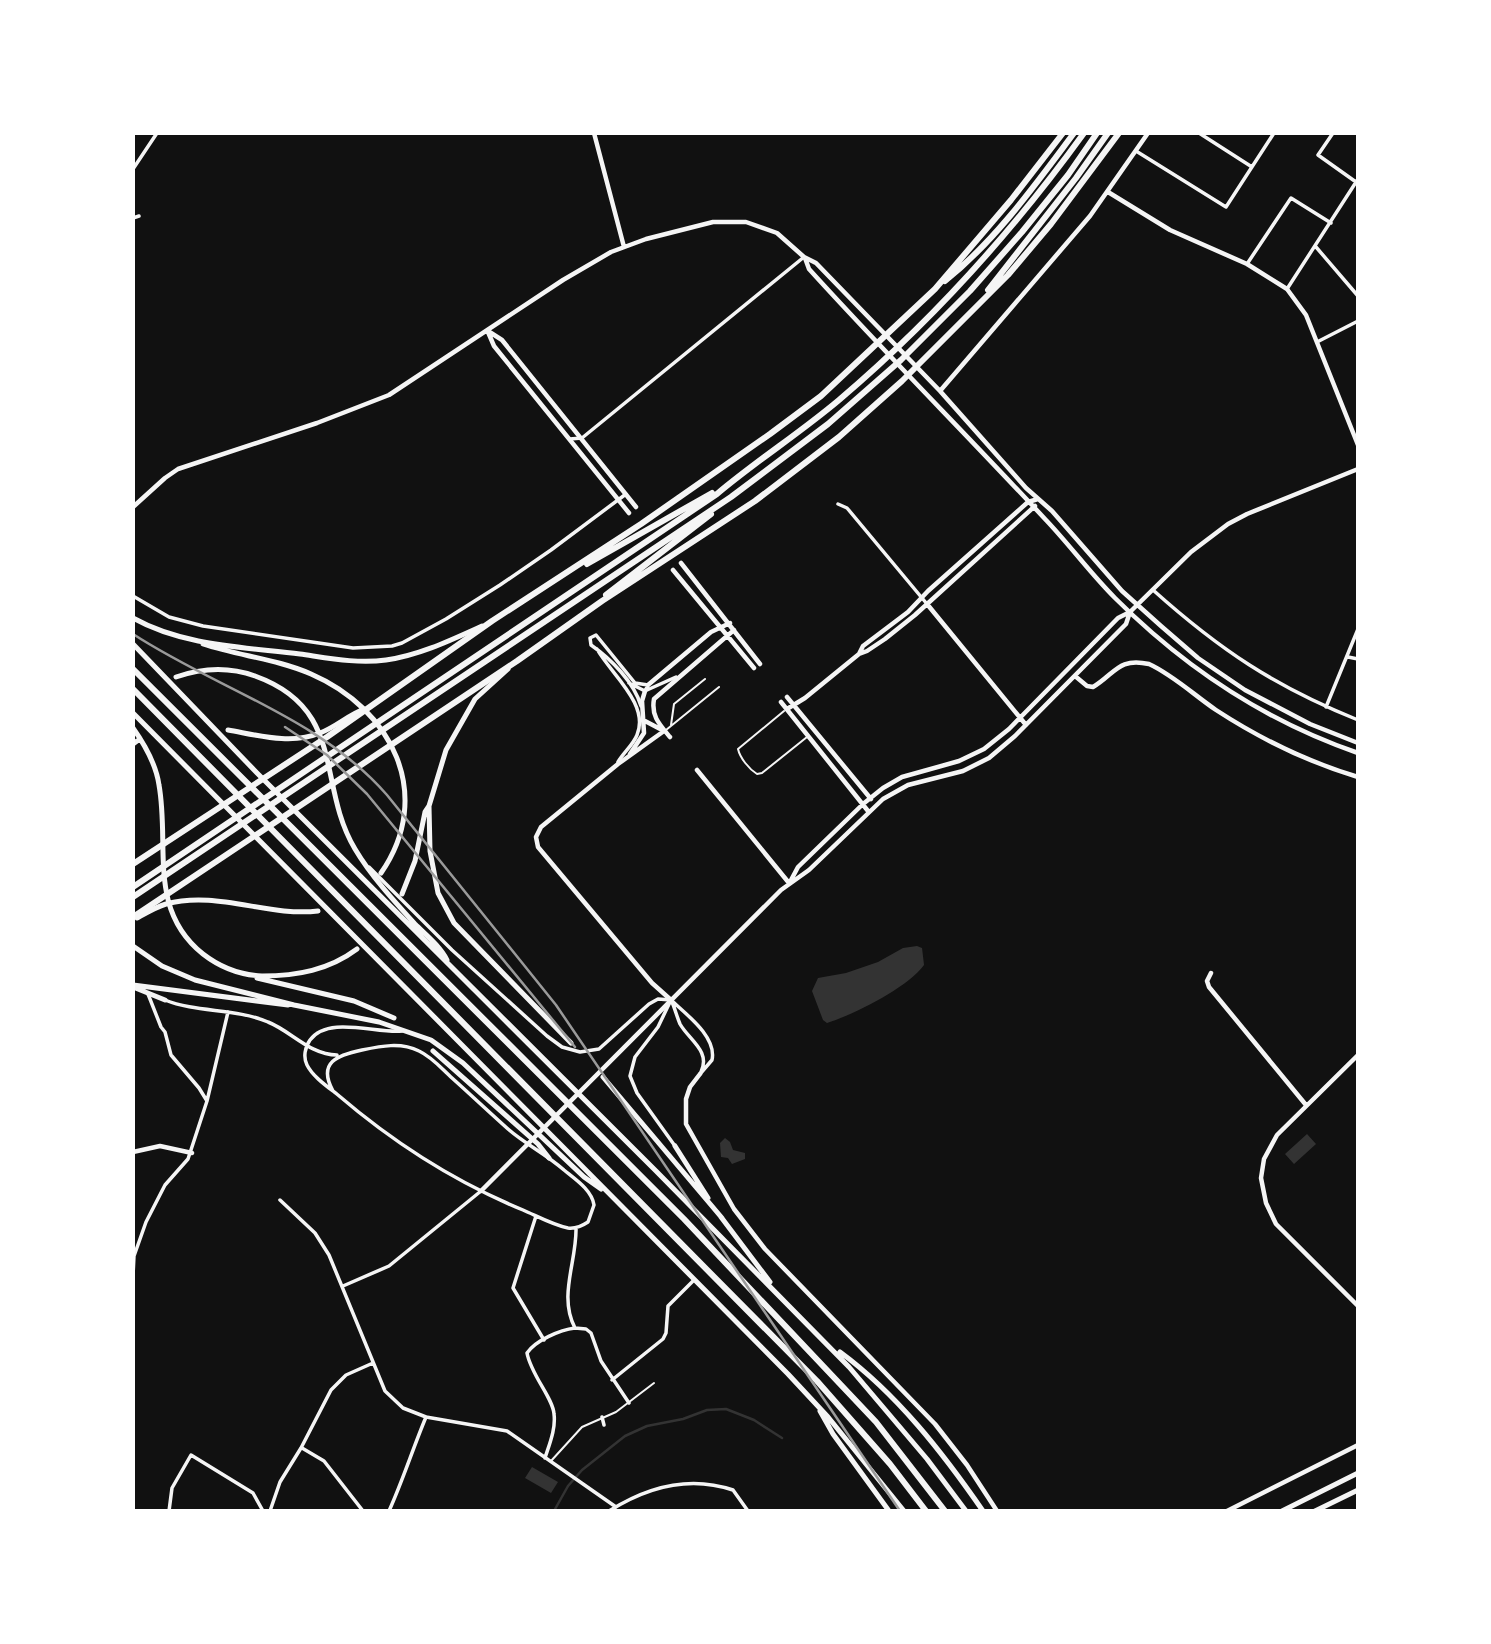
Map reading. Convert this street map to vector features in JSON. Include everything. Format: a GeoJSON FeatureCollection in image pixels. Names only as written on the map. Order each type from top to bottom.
{"type":"FeatureCollection","features":[{"type":"Feature","properties":{"kind":"highway"},"geometry":{"type":"LineString","coordinates":[[936,289],[1012,200],[1063,133]]}},
{"type":"Feature","properties":{"kind":"highway"},"geometry":{"type":"LineString","coordinates":[[133,864],[374,704],[492,621],[770,434],[821,396],[987,242],[1074,133]]}},
{"type":"Feature","properties":{"kind":"highway"},"geometry":{"type":"LineString","coordinates":[[133,887],[640,546],[790,440],[886,358],[945,300],[1014,224],[1084,133]]}},
{"type":"Feature","properties":{"kind":"highway"},"geometry":{"type":"LineString","coordinates":[[133,897],[731,497],[799,447],[914,348],[998,260],[1068,175],[1097,133]]}},
{"type":"Feature","properties":{"kind":"highway"},"geometry":{"type":"LineString","coordinates":[[985,296],[1108,133]]}},
{"type":"Feature","properties":{"kind":"highway"},"geometry":{"type":"LineString","coordinates":[[133,918],[517,662],[602,601],[765,493],[839,437],[909,374],[1008,275],[1051,224],[1119,133]]}},
{"type":"Feature","properties":{"kind":"highway"},"geometry":{"type":"LineString","coordinates":[[560,577],[732,482]]}},
{"type":"Feature","properties":{"kind":"highway"},"geometry":{"type":"LineString","coordinates":[[602,601],[608,593],[705,520],[731,497]]}},
{"type":"Feature","properties":{"kind":"highway"},"geometry":{"type":"LineString","coordinates":[[133,669],[684,1219],[876,1422],[945,1511]]}},
{"type":"Feature","properties":{"kind":"highway"},"geometry":{"type":"LineString","coordinates":[[133,689],[817,1381],[890,1464],[926,1511]]}},
{"type":"Feature","properties":{"kind":"main road"},"geometry":{"type":"LineString","coordinates":[[133,618],[190,640],[309,673],[332,684],[360,705],[380,727],[394,751],[405,784],[405,818],[396,848],[381,873]]}},
{"type":"Feature","properties":{"kind":"main road"},"geometry":{"type":"LineString","coordinates":[[190,640],[370,662],[414,653],[457,638],[492,621]]}},
{"type":"Feature","properties":{"kind":"main road"},"geometry":{"type":"LineString","coordinates":[[133,644],[257,773],[826,1342],[928,1459],[966,1511]]}},
{"type":"Feature","properties":{"kind":"main road"},"geometry":{"type":"LineString","coordinates":[[517,662],[482,692],[464,715],[441,762],[429,806],[430,851],[438,893],[448,914],[472,943],[570,1044]]}},
{"type":"Feature","properties":{"kind":"main road"},"geometry":{"type":"LineString","coordinates":[[176,677],[218,669],[247,673],[271,682],[304,709],[316,725],[327,753],[349,838],[360,858],[444,954],[453,968]]}},
{"type":"Feature","properties":{"kind":"main road"},"geometry":{"type":"LineString","coordinates":[[228,730],[277,738],[307,737],[323,732],[374,704]]}},
{"type":"Feature","properties":{"kind":"main road"},"geometry":{"type":"LineString","coordinates":[[133,713],[815,1403],[904,1511]]}},
{"type":"Feature","properties":{"kind":"main road"},"geometry":{"type":"LineString","coordinates":[[133,728],[156,772],[161,801],[164,882],[172,911],[181,930],[195,946],[211,960],[237,973],[354,1001],[394,1018]]}},
{"type":"Feature","properties":{"kind":"main road"},"geometry":{"type":"LineString","coordinates":[[402,894],[411,872],[425,812],[429,806]]}},
{"type":"Feature","properties":{"kind":"main road"},"geometry":{"type":"LineString","coordinates":[[133,918],[164,904],[195,899],[286,912],[318,911]]}},
{"type":"Feature","properties":{"kind":"main road"},"geometry":{"type":"LineString","coordinates":[[133,946],[150,959],[180,975],[294,1005],[364,1018],[431,1040],[456,1056],[584,1177],[615,1199]]}},
{"type":"Feature","properties":{"kind":"main road"},"geometry":{"type":"LineString","coordinates":[[237,973],[260,976],[302,973],[334,964],[357,949]]}},
{"type":"Feature","properties":{"kind":"main road"},"geometry":{"type":"LineString","coordinates":[[133,986],[294,1005]]}},
{"type":"Feature","properties":{"kind":"main road"},"geometry":{"type":"LineString","coordinates":[[133,986],[164,1000]]}},
{"type":"Feature","properties":{"kind":"main road"},"geometry":{"type":"LineString","coordinates":[[433,1051],[549,1158]]}},
{"type":"Feature","properties":{"kind":"main road"},"geometry":{"type":"LineString","coordinates":[[603,1077],[722,1218]]}},
{"type":"Feature","properties":{"kind":"main road"},"geometry":{"type":"LineString","coordinates":[[675,1146],[722,1218],[780,1296]]}},
{"type":"Feature","properties":{"kind":"main road"},"geometry":{"type":"LineString","coordinates":[[826,1342],[864,1370],[926,1434],[983,1511]]}},
{"type":"Feature","properties":{"kind":"main road"},"geometry":{"type":"LineString","coordinates":[[815,1403],[833,1434],[889,1511]]}},
{"type":"Feature","properties":{"kind":"main road"},"geometry":{"type":"LineString","coordinates":[[1282,1511],[1358,1473]]}},
{"type":"Feature","properties":{"kind":"main road"},"geometry":{"type":"LineString","coordinates":[[1315,1511],[1358,1490]]}},
{"type":"Feature","properties":{"kind":"street"},"geometry":{"type":"LineString","coordinates":[[133,169],[157,133]]}},
{"type":"Feature","properties":{"kind":"street"},"geometry":{"type":"LineString","coordinates":[[594,133],[624,247]]}},
{"type":"Feature","properties":{"kind":"street"},"geometry":{"type":"LineString","coordinates":[[940,391],[1083,224],[1148,133]]}},
{"type":"Feature","properties":{"kind":"street"},"geometry":{"type":"LineString","coordinates":[[1199,133],[1252,167]]}},
{"type":"Feature","properties":{"kind":"street"},"geometry":{"type":"LineString","coordinates":[[1136,151],[1226,207],[1274,133]]}},
{"type":"Feature","properties":{"kind":"street"},"geometry":{"type":"LineString","coordinates":[[1287,289],[1357,181],[1318,155],[1333,133]]}},
{"type":"Feature","properties":{"kind":"street"},"geometry":{"type":"LineString","coordinates":[[1108,192],[1170,230],[1247,264],[1287,289],[1306,315],[1358,445]]}},
{"type":"Feature","properties":{"kind":"street"},"geometry":{"type":"LineString","coordinates":[[1247,264],[1291,198],[1331,223]]}},
{"type":"Feature","properties":{"kind":"street"},"geometry":{"type":"LineString","coordinates":[[133,218],[139,216]]}},
{"type":"Feature","properties":{"kind":"street"},"geometry":{"type":"LineString","coordinates":[[133,507],[178,469],[317,423],[389,395],[563,280],[624,247],[706,223],[735,220],[777,233],[804,257],[816,263],[940,391],[1026,488],[1052,511],[1122,592],[1198,658],[1245,690],[1302,720],[1358,743]]}},
{"type":"Feature","properties":{"kind":"street"},"geometry":{"type":"LineString","coordinates":[[1316,247],[1358,296]]}},
{"type":"Feature","properties":{"kind":"street"},"geometry":{"type":"LineString","coordinates":[[804,257],[808,269],[1130,612],[1181,657],[1240,698],[1298,729],[1358,753]]}},
{"type":"Feature","properties":{"kind":"street"},"geometry":{"type":"LineString","coordinates":[[569,439],[582,438],[804,257]]}},
{"type":"Feature","properties":{"kind":"street"},"geometry":{"type":"LineString","coordinates":[[1317,341],[1358,321]]}},
{"type":"Feature","properties":{"kind":"street"},"geometry":{"type":"LineString","coordinates":[[488,331],[502,340],[636,507]]}},
{"type":"Feature","properties":{"kind":"street"},"geometry":{"type":"LineString","coordinates":[[488,331],[494,346],[629,513]]}},
{"type":"Feature","properties":{"kind":"street"},"geometry":{"type":"LineString","coordinates":[[789,883],[798,867],[870,797],[902,777],[973,755],[1006,732],[1118,618],[1137,606],[1207,539],[1247,514],[1358,469]]}},
{"type":"Feature","properties":{"kind":"street"},"geometry":{"type":"LineString","coordinates":[[133,596],[169,617],[193,624],[353,648],[392,646],[439,623],[500,585],[626,494]]}},
{"type":"Feature","properties":{"kind":"street"},"geometry":{"type":"LineString","coordinates":[[859,654],[863,646],[908,612],[1028,502],[1038,499]]}},
{"type":"Feature","properties":{"kind":"street"},"geometry":{"type":"LineString","coordinates":[[787,709],[859,654],[867,652],[885,639],[927,604],[1035,508],[1038,499]]}},
{"type":"Feature","properties":{"kind":"street"},"geometry":{"type":"LineString","coordinates":[[838,505],[848,508],[1026,725]]}},
{"type":"Feature","properties":{"kind":"street"},"geometry":{"type":"LineString","coordinates":[[681,563],[732,622],[734,629],[760,664]]}},
{"type":"Feature","properties":{"kind":"street"},"geometry":{"type":"LineString","coordinates":[[673,569],[754,668]]}},
{"type":"Feature","properties":{"kind":"street"},"geometry":{"type":"LineString","coordinates":[[1153,590],[1207,638],[1247,665],[1311,701],[1358,720]]}},
{"type":"Feature","properties":{"kind":"street"},"geometry":{"type":"LineString","coordinates":[[343,1286],[389,1266],[481,1191],[789,883],[809,870],[876,804],[908,785],[963,771],[980,763],[1026,725],[1075,676],[1126,624],[1130,612]]}},
{"type":"Feature","properties":{"kind":"street"},"geometry":{"type":"LineString","coordinates":[[643,713],[642,701],[648,685],[719,626],[732,622]]}},
{"type":"Feature","properties":{"kind":"street"},"geometry":{"type":"LineString","coordinates":[[670,737],[655,719],[652,710],[654,699],[734,629]]}},
{"type":"Feature","properties":{"kind":"street"},"geometry":{"type":"LineString","coordinates":[[1326,707],[1358,629]]}},
{"type":"Feature","properties":{"kind":"street"},"geometry":{"type":"LineString","coordinates":[[618,764],[637,736],[639,728],[636,705],[630,693],[590,641],[593,635],[599,638],[635,683],[648,685]]}},
{"type":"Feature","properties":{"kind":"street"},"geometry":{"type":"LineString","coordinates":[[597,649],[606,655],[629,683],[639,699],[643,713],[643,738],[627,758]]}},
{"type":"Feature","properties":{"kind":"street"},"geometry":{"type":"LineString","coordinates":[[1348,657],[1358,659]]}},
{"type":"Feature","properties":{"kind":"street"},"geometry":{"type":"LineString","coordinates":[[1075,676],[1087,686],[1093,687],[1122,665],[1138,662],[1149,664],[1248,729],[1294,752],[1358,777]]}},
{"type":"Feature","properties":{"kind":"street"},"geometry":{"type":"LineString","coordinates":[[645,691],[676,677]]}},
{"type":"Feature","properties":{"kind":"street"},"geometry":{"type":"LineString","coordinates":[[629,683],[645,691]]}},
{"type":"Feature","properties":{"kind":"street"},"geometry":{"type":"LineString","coordinates":[[787,697],[876,804]]}},
{"type":"Feature","properties":{"kind":"street"},"geometry":{"type":"LineString","coordinates":[[781,702],[868,811]]}},
{"type":"Feature","properties":{"kind":"street"},"geometry":{"type":"LineString","coordinates":[[645,721],[664,731]]}},
{"type":"Feature","properties":{"kind":"street"},"geometry":{"type":"LineString","coordinates":[[664,731],[618,764],[541,827],[536,837],[538,847],[652,983],[690,1017],[711,1045],[712,1060],[690,1087],[685,1099],[686,1124],[734,1209],[765,1249],[935,1424],[967,1465],[997,1511]]}},
{"type":"Feature","properties":{"kind":"street"},"geometry":{"type":"LineString","coordinates":[[697,770],[789,883]]}},
{"type":"Feature","properties":{"kind":"street"},"geometry":{"type":"LineString","coordinates":[[360,858],[452,950],[547,1036],[570,1051],[593,1051],[605,1046],[649,1004],[658,999],[671,1000]]}},
{"type":"Feature","properties":{"kind":"street"},"geometry":{"type":"LineString","coordinates":[[1211,973],[1207,981],[1210,990],[1306,1105]]}},
{"type":"Feature","properties":{"kind":"street"},"geometry":{"type":"LineString","coordinates":[[148,993],[165,1032],[171,1055],[207,1101]]}},
{"type":"Feature","properties":{"kind":"street"},"geometry":{"type":"LineString","coordinates":[[164,1000],[267,1021],[307,1045],[325,1054],[342,1054],[385,1045],[418,1050],[435,1062],[519,1138],[579,1182],[593,1198],[594,1209],[590,1220],[576,1228],[569,1228],[536,1216],[436,1168],[399,1143],[333,1091],[307,1066],[304,1054],[307,1045],[316,1034],[331,1028],[408,1031]]}},
{"type":"Feature","properties":{"kind":"street"},"geometry":{"type":"LineString","coordinates":[[671,1000],[680,1024],[702,1053],[704,1064],[700,1074]]}},
{"type":"Feature","properties":{"kind":"street"},"geometry":{"type":"LineString","coordinates":[[671,1000],[658,1027],[635,1057],[630,1076],[637,1093],[675,1146]]}},
{"type":"Feature","properties":{"kind":"street"},"geometry":{"type":"LineString","coordinates":[[133,1276],[135,1250],[146,1222],[165,1185],[187,1162],[191,1153],[207,1101],[228,1013]]}},
{"type":"Feature","properties":{"kind":"street"},"geometry":{"type":"LineString","coordinates":[[333,1091],[328,1082],[328,1069],[334,1059],[342,1054]]}},
{"type":"Feature","properties":{"kind":"street"},"geometry":{"type":"LineString","coordinates":[[1358,1055],[1283,1128],[1269,1147],[1262,1172],[1264,1197],[1276,1224],[1358,1306]]}},
{"type":"Feature","properties":{"kind":"street"},"geometry":{"type":"LineString","coordinates":[[133,1152],[164,1146],[191,1153]]}},
{"type":"Feature","properties":{"kind":"street"},"geometry":{"type":"LineString","coordinates":[[280,1200],[315,1233],[329,1255],[380,1383],[391,1398],[403,1408],[426,1417],[507,1431],[616,1507]]}},
{"type":"Feature","properties":{"kind":"street"},"geometry":{"type":"LineString","coordinates":[[536,1216],[513,1288],[544,1340]]}},
{"type":"Feature","properties":{"kind":"street"},"geometry":{"type":"LineString","coordinates":[[575,1328],[567,1295],[575,1253],[576,1228]]}},
{"type":"Feature","properties":{"kind":"street"},"geometry":{"type":"LineString","coordinates":[[612,1380],[663,1339],[668,1306],[694,1280]]}},
{"type":"Feature","properties":{"kind":"street"},"geometry":{"type":"LineString","coordinates":[[545,1458],[554,1415],[551,1404],[537,1382],[527,1353],[531,1348],[559,1332],[575,1328],[586,1329],[591,1333],[596,1352],[612,1380],[629,1403]]}},
{"type":"Feature","properties":{"kind":"street"},"geometry":{"type":"LineString","coordinates":[[270,1511],[276,1490],[334,1386],[351,1372],[373,1363]]}},
{"type":"Feature","properties":{"kind":"street"},"geometry":{"type":"LineString","coordinates":[[388,1511],[404,1479],[412,1450],[426,1417]]}},
{"type":"Feature","properties":{"kind":"street"},"geometry":{"type":"LineString","coordinates":[[602,1417],[604,1425]]}},
{"type":"Feature","properties":{"kind":"street"},"geometry":{"type":"LineString","coordinates":[[1227,1511],[1358,1444]]}},
{"type":"Feature","properties":{"kind":"street"},"geometry":{"type":"LineString","coordinates":[[301,1448],[324,1461],[363,1511]]}},
{"type":"Feature","properties":{"kind":"street"},"geometry":{"type":"LineString","coordinates":[[170,1511],[172,1488],[191,1455],[253,1493],[263,1511]]}},
{"type":"Feature","properties":{"kind":"street"},"geometry":{"type":"LineString","coordinates":[[609,1511],[654,1488],[684,1482],[733,1490],[748,1511]]}},
{"type":"Feature","properties":{"kind":"lane"},"geometry":{"type":"LineString","coordinates":[[671,726],[674,704],[705,679]]}},
{"type":"Feature","properties":{"kind":"lane"},"geometry":{"type":"LineString","coordinates":[[664,731],[719,687]]}},
{"type":"Feature","properties":{"kind":"lane"},"geometry":{"type":"LineString","coordinates":[[787,709],[740,746],[740,755],[754,773],[760,774],[807,737]]}},
{"type":"Feature","properties":{"kind":"lane"},"geometry":{"type":"LineString","coordinates":[[551,1462],[576,1432],[616,1412],[654,1383]]}},
{"type":"Feature","properties":{"kind":"shaded area"},"geometry":{"type":"Polygon","coordinates":[[[903,948],[922,948],[924,965],[906,982],[852,1013],[827,1023],[823,1020],[812,991],[818,978],[846,973],[878,962],[903,948]]]}},
{"type":"Feature","properties":{"kind":"shaded area"},"geometry":{"type":"Polygon","coordinates":[[[1307,1134],[1316,1144],[1294,1164],[1285,1154],[1307,1134]]]}},
{"type":"Feature","properties":{"kind":"shaded area"},"geometry":{"type":"Polygon","coordinates":[[[725,1138],[733,1150],[745,1153],[745,1159],[732,1164],[728,1158],[721,1157],[720,1143],[725,1138]]]}},
{"type":"Feature","properties":{"kind":"shaded area"},"geometry":{"type":"Polygon","coordinates":[[[532,1467],[558,1482],[551,1493],[525,1478],[532,1467]]]}},
{"type":"Feature","properties":{"kind":"waterway"},"geometry":{"type":"LineString","coordinates":[[554,1511],[568,1486],[582,1470],[625,1436],[647,1426],[683,1419],[707,1410],[726,1409],[754,1420],[782,1438]]}},
{"type":"Feature","properties":{"kind":"railway"},"geometry":{"type":"LineString","coordinates":[[133,634],[165,654],[299,724],[360,768],[387,795],[556,1005],[900,1511]]}},
{"type":"Feature","properties":{"kind":"railway"},"geometry":{"type":"LineString","coordinates":[[285,727],[327,755],[367,794],[575,1047]]}}]}
